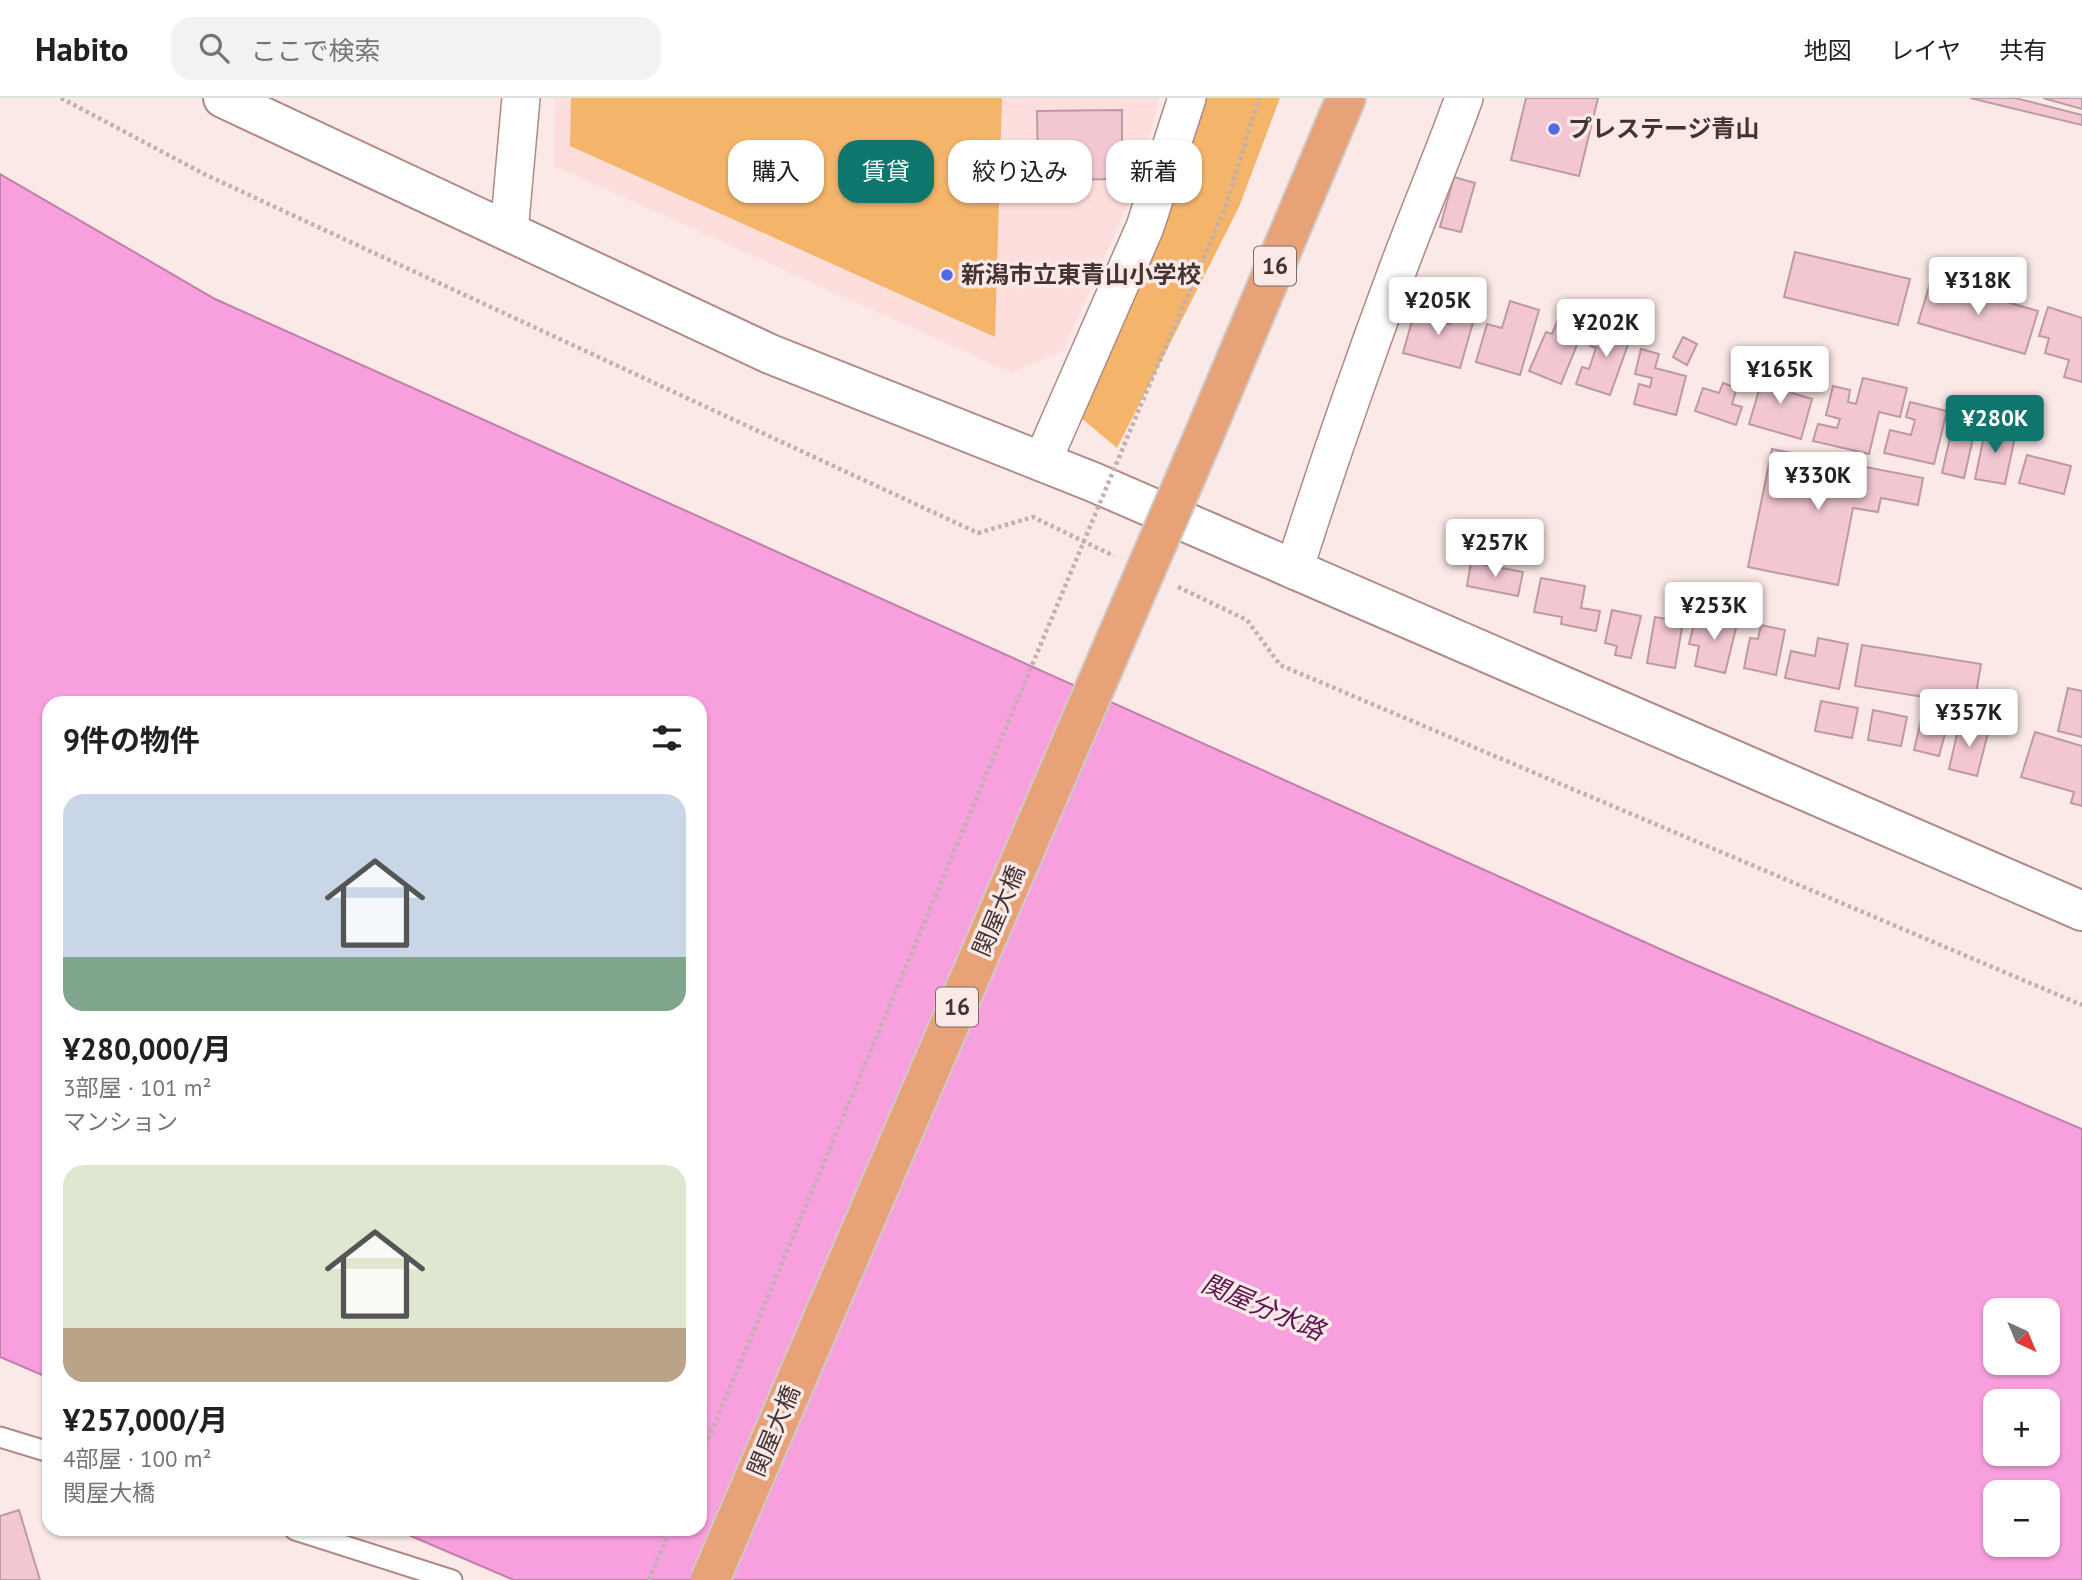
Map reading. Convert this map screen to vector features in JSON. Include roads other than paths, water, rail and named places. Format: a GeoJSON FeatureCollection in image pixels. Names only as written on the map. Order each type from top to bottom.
{"type":"FeatureCollection","features":[{"type":"Feature","properties":{"kind":"main road","name":"関屋大橋"},"geometry":{"type":"LineString","coordinates":[[710,1580],[1204,435],[1346,98]]}},
{"type":"Feature","properties":{"kind":"street"},"geometry":{"type":"LineString","coordinates":[[223,98],[770,354],[1093,482],[2082,911]]}},
{"type":"Feature","properties":{"kind":"street"},"geometry":{"type":"LineString","coordinates":[[509,232],[521,98]]}},
{"type":"Feature","properties":{"kind":"street"},"geometry":{"type":"LineString","coordinates":[[1042,462],[1145,227],[1187,98]]}},
{"type":"Feature","properties":{"kind":"street"},"geometry":{"type":"LineString","coordinates":[[1294,570],[1320,487],[1395,275],[1464,98]]}},
{"type":"Feature","properties":{"kind":"lane"},"geometry":{"type":"LineString","coordinates":[[0,1437],[42,1450]]}},
{"type":"Feature","properties":{"kind":"lane"},"geometry":{"type":"LineString","coordinates":[[314,1536],[452,1580]]}},
{"type":"Feature","properties":{"kind":"water","name":"関屋分水路"},"geometry":{"type":"Polygon","coordinates":[[[0,174],[215,299],[1689,962],[2082,1129],[2082,1580],[514,1580],[411,1536],[707,1536],[707,696],[42,696],[42,1375],[0,1357],[0,174]]]}},
{"type":"Feature","properties":{"kind":"place","name":"プレステージ青山"},"geometry":{"type":"Point","coordinates":[1554,129]}},
{"type":"Feature","properties":{"kind":"place","name":"新潟市立東青山小学校"},"geometry":{"type":"Point","coordinates":[947,275]}}]}
